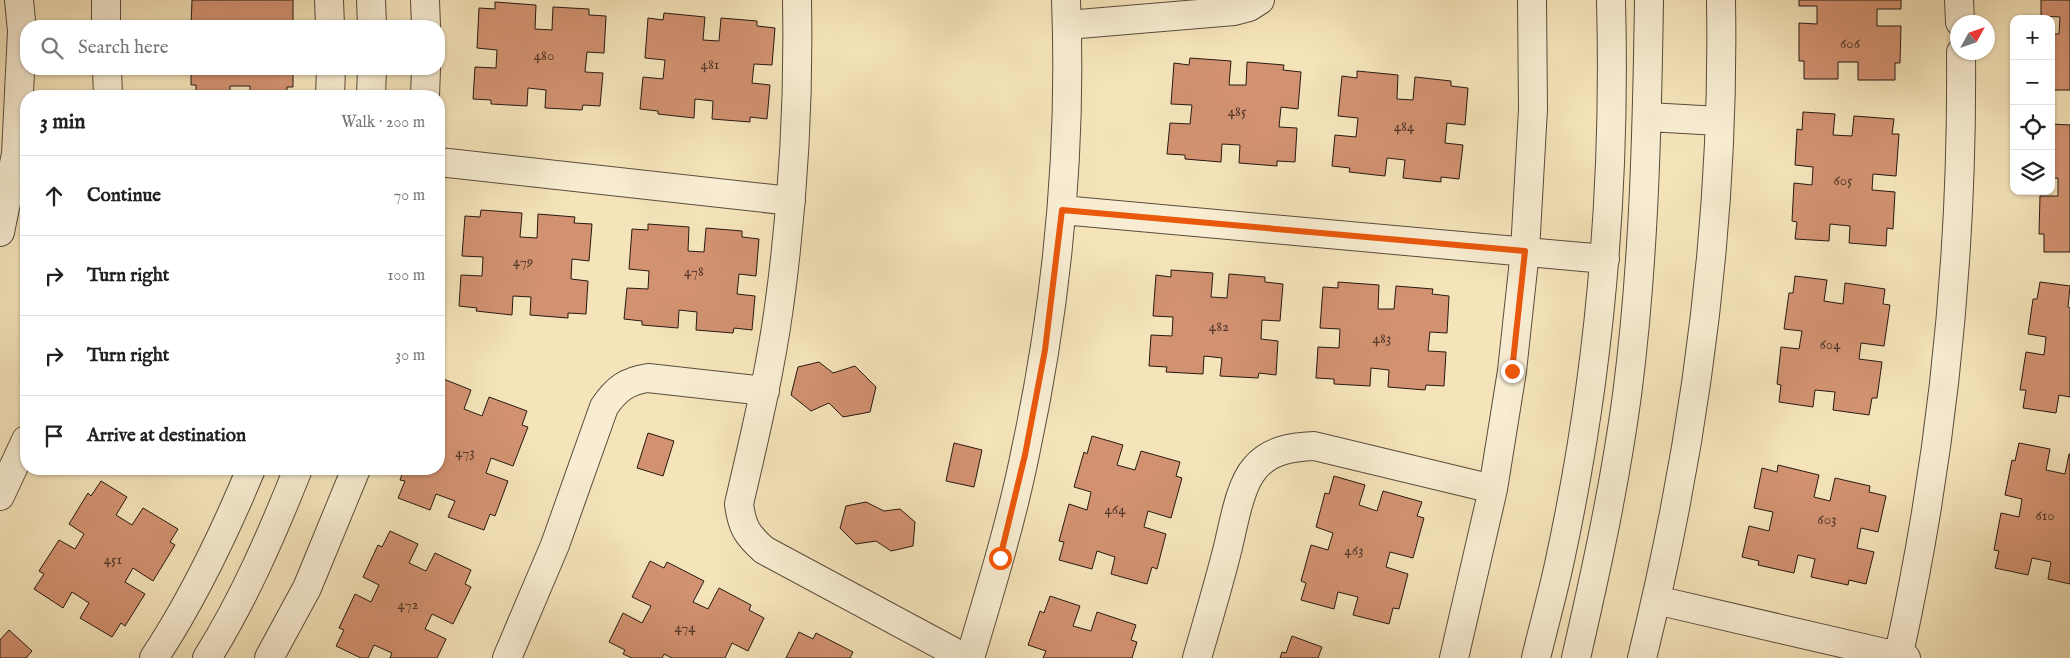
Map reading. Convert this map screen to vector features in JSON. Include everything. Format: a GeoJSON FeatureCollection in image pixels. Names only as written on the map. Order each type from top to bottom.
{"type":"FeatureCollection","features":[{"type":"Feature","properties":{"kind":"street"},"geometry":{"type":"LineString","coordinates":[[19,0],[21,20]]}},
{"type":"Feature","properties":{"kind":"street"},"geometry":{"type":"LineString","coordinates":[[106,0],[106,20]]}},
{"type":"Feature","properties":{"kind":"street"},"geometry":{"type":"LineString","coordinates":[[329,0],[330,20]]}},
{"type":"Feature","properties":{"kind":"street"},"geometry":{"type":"LineString","coordinates":[[371,0],[372,20]]}},
{"type":"Feature","properties":{"kind":"street"},"geometry":{"type":"LineString","coordinates":[[425,0],[426,20]]}},
{"type":"Feature","properties":{"kind":"street"},"geometry":{"type":"LineString","coordinates":[[797,0],[797,92],[791,201],[779,308],[765,391],[739,504],[742,522],[750,538],[764,550],[966,658]]}},
{"type":"Feature","properties":{"kind":"street"},"geometry":{"type":"LineString","coordinates":[[970,658],[1000,558],[1025,455],[1045,350],[1062,210],[1066,124],[1067,13],[1234,11],[1249,7],[1260,0]]}},
{"type":"Feature","properties":{"kind":"street"},"geometry":{"type":"LineString","coordinates":[[1454,658],[1493,489],[1512,371],[1525,251],[1533,109],[1532,0]]}},
{"type":"Feature","properties":{"kind":"street"},"geometry":{"type":"LineString","coordinates":[[1536,658],[1561,555],[1588,408],[1605,259],[1613,82],[1611,0]]}},
{"type":"Feature","properties":{"kind":"street"},"geometry":{"type":"LineString","coordinates":[[1576,658],[1604,533],[1627,395],[1641,256],[1648,117],[1648,0]]}},
{"type":"Feature","properties":{"kind":"street"},"geometry":{"type":"LineString","coordinates":[[1642,658],[1680,482],[1699,362],[1712,242],[1719,121],[1721,0]]}},
{"type":"Feature","properties":{"kind":"street"},"geometry":{"type":"LineString","coordinates":[[1959,0],[1960,15]]}},
{"type":"Feature","properties":{"kind":"street"},"geometry":{"type":"LineString","coordinates":[[1656,600],[1901,657],[1927,507],[1947,357],[1958,206],[1961,60]]}},
{"type":"Feature","properties":{"kind":"street"},"geometry":{"type":"LineString","coordinates":[[0,232],[16,154],[20,72]]}},
{"type":"Feature","properties":{"kind":"street"},"geometry":{"type":"LineString","coordinates":[[108,75],[108,90]]}},
{"type":"Feature","properties":{"kind":"street"},"geometry":{"type":"LineString","coordinates":[[330,90],[331,75]]}},
{"type":"Feature","properties":{"kind":"street"},"geometry":{"type":"LineString","coordinates":[[371,90],[372,75]]}},
{"type":"Feature","properties":{"kind":"street"},"geometry":{"type":"LineString","coordinates":[[425,90],[426,75]]}},
{"type":"Feature","properties":{"kind":"street"},"geometry":{"type":"LineString","coordinates":[[1648,117],[1719,121]]}},
{"type":"Feature","properties":{"kind":"street"},"geometry":{"type":"LineString","coordinates":[[445,163],[791,201]]}},
{"type":"Feature","properties":{"kind":"street"},"geometry":{"type":"LineString","coordinates":[[1062,210],[1605,259]]}},
{"type":"Feature","properties":{"kind":"street"},"geometry":{"type":"LineString","coordinates":[[507,658],[555,545],[604,407],[612,395],[622,386],[634,380],[648,378],[765,391]]}},
{"type":"Feature","properties":{"kind":"street"},"geometry":{"type":"LineString","coordinates":[[1196,658],[1214,601],[1243,487],[1255,468],[1272,454],[1292,447],[1314,446],[1493,489]]}},
{"type":"Feature","properties":{"kind":"street"},"geometry":{"type":"LineString","coordinates":[[0,496],[20,453]]}},
{"type":"Feature","properties":{"kind":"street"},"geometry":{"type":"LineString","coordinates":[[154,658],[174,627],[228,526],[249,475]]}},
{"type":"Feature","properties":{"kind":"street"},"geometry":{"type":"LineString","coordinates":[[207,658],[246,586],[278,518],[296,475]]}},
{"type":"Feature","properties":{"kind":"street"},"geometry":{"type":"LineString","coordinates":[[269,658],[307,588],[354,475]]}},
{"type":"Feature","properties":{"kind":"building"},"geometry":{"type":"Polygon","coordinates":[[[192,0],[293,0],[293,20],[191,20],[192,0]]]}},
{"type":"Feature","properties":{"kind":"building"},"geometry":{"type":"Polygon","coordinates":[[[1799,0],[1901,0],[1901,9],[1877,9],[1877,26],[1901,26],[1900,63],[1895,63],[1895,80],[1858,80],[1858,62],[1838,62],[1838,79],[1804,79],[1804,61],[1799,61],[1799,23],[1817,24],[1817,6],[1799,6],[1799,0]]]}},
{"type":"Feature","properties":{"kind":"building"},"geometry":{"type":"Polygon","coordinates":[[[2041,0],[2070,0],[2070,90],[2055,90],[2055,34],[2059,34],[2060,17],[2041,15],[2041,0]]]}},
{"type":"Feature","properties":{"kind":"building"},"geometry":{"type":"Polygon","coordinates":[[[495,2],[536,5],[535,29],[552,30],[553,7],[589,9],[589,15],[606,16],[604,53],[587,52],[585,72],[603,73],[600,106],[583,105],[582,110],[545,108],[546,90],[528,88],[527,106],[491,104],[491,100],[473,99],[475,67],[496,68],[497,50],[477,48],[479,8],[495,9],[495,2]]]}},
{"type":"Feature","properties":{"kind":"building"},"geometry":{"type":"Polygon","coordinates":[[[664,13],[705,17],[703,40],[719,41],[721,18],[757,21],[757,26],[775,28],[772,65],[754,64],[752,83],[770,85],[767,119],[750,117],[750,122],[712,119],[713,101],[695,99],[694,118],[658,114],[658,111],[640,109],[643,77],[663,79],[665,60],[645,58],[648,18],[663,20],[664,13]]]}},
{"type":"Feature","properties":{"kind":"building"},"geometry":{"type":"Polygon","coordinates":[[[1190,58],[1231,61],[1229,85],[1246,85],[1247,62],[1284,65],[1283,70],[1301,72],[1298,109],[1281,107],[1279,127],[1297,128],[1295,162],[1277,161],[1277,166],[1239,163],[1240,145],[1222,144],[1221,162],[1185,159],[1185,155],[1167,154],[1170,123],[1190,124],[1192,105],[1171,104],[1174,63],[1189,65],[1190,58]]]}},
{"type":"Feature","properties":{"kind":"building"},"geometry":{"type":"Polygon","coordinates":[[[1357,71],[1398,75],[1397,99],[1413,100],[1415,77],[1451,81],[1451,86],[1468,88],[1465,125],[1447,123],[1445,143],[1463,145],[1459,179],[1441,177],[1441,182],[1403,178],[1405,160],[1387,158],[1385,176],[1349,172],[1350,168],[1332,166],[1335,135],[1356,137],[1358,118],[1338,116],[1342,76],[1357,78],[1357,71]]]}},
{"type":"Feature","properties":{"kind":"building"},"geometry":{"type":"Polygon","coordinates":[[[191,75],[293,75],[293,87],[287,87],[287,90],[250,90],[250,86],[230,86],[230,90],[196,90],[196,85],[191,85],[191,75]]]}},
{"type":"Feature","properties":{"kind":"building"},"geometry":{"type":"Polygon","coordinates":[[[1803,112],[1835,114],[1833,135],[1852,136],[1854,116],[1894,119],[1892,134],[1899,134],[1896,176],[1873,174],[1872,190],[1895,192],[1893,229],[1887,228],[1886,246],[1849,243],[1850,226],[1830,224],[1829,241],[1795,239],[1797,222],[1792,221],[1794,183],[1812,185],[1813,167],[1795,165],[1797,129],[1802,130],[1803,112]]]}},
{"type":"Feature","properties":{"kind":"building"},"geometry":{"type":"Polygon","coordinates":[[[2055,124],[2070,125],[2070,252],[2044,252],[2044,234],[2039,234],[2040,196],[2058,196],[2058,178],[2055,178],[2055,124]]]}},
{"type":"Feature","properties":{"kind":"building"},"geometry":{"type":"Polygon","coordinates":[[[481,210],[522,213],[520,237],[537,238],[538,214],[575,217],[574,223],[592,224],[589,261],[572,259],[571,279],[588,281],[586,314],[568,313],[568,318],[530,315],[531,297],[513,296],[512,315],[476,311],[477,308],[459,306],[461,275],[482,276],[483,257],[462,256],[465,216],[480,217],[481,210]]]}},
{"type":"Feature","properties":{"kind":"building"},"geometry":{"type":"Polygon","coordinates":[[[648,224],[689,227],[688,251],[704,252],[706,228],[742,231],[742,237],[759,239],[756,276],[739,274],[737,294],[755,296],[752,330],[734,328],[733,333],[696,330],[697,312],[679,310],[678,328],[642,325],[642,321],[624,319],[627,288],[648,289],[649,271],[629,269],[632,229],[648,230],[648,224]]]}},
{"type":"Feature","properties":{"kind":"building"},"geometry":{"type":"Polygon","coordinates":[[[1171,270],[1213,273],[1211,297],[1227,298],[1229,274],[1265,277],[1265,282],[1283,284],[1280,321],[1262,320],[1261,339],[1278,341],[1276,375],[1259,373],[1258,378],[1220,376],[1222,358],[1204,356],[1203,374],[1166,372],[1167,367],[1149,366],[1151,335],[1172,336],[1173,317],[1153,316],[1156,275],[1171,277],[1171,270]]]}},
{"type":"Feature","properties":{"kind":"building"},"geometry":{"type":"Polygon","coordinates":[[[1795,276],[1827,280],[1824,301],[1843,304],[1845,283],[1885,289],[1883,304],[1890,305],[1884,346],[1861,343],[1859,359],[1882,362],[1877,398],[1872,398],[1869,415],[1833,410],[1835,392],[1815,390],[1813,407],[1779,402],[1781,385],[1777,384],[1781,347],[1799,349],[1802,331],[1784,329],[1789,293],[1793,293],[1795,276]]]}},
{"type":"Feature","properties":{"kind":"building"},"geometry":{"type":"Polygon","coordinates":[[[1338,282],[1379,285],[1378,309],[1394,309],[1396,286],[1433,289],[1432,294],[1449,296],[1447,333],[1430,332],[1428,351],[1446,352],[1444,386],[1426,385],[1425,390],[1388,387],[1389,370],[1371,368],[1370,386],[1334,384],[1334,379],[1316,378],[1318,347],[1339,348],[1340,329],[1320,328],[1323,287],[1338,288],[1338,282]]]}},
{"type":"Feature","properties":{"kind":"building"},"geometry":{"type":"Polygon","coordinates":[[[2040,282],[2070,286],[2068,307],[2070,308],[2070,397],[2059,395],[2056,413],[2023,408],[2026,390],[2020,390],[2026,352],[2044,355],[2046,337],[2028,334],[2033,299],[2037,299],[2040,282]]]}},
{"type":"Feature","properties":{"kind":"building"},"geometry":{"type":"Polygon","coordinates":[[[819,362],[833,373],[855,366],[876,387],[870,412],[843,417],[829,403],[811,411],[791,395],[798,367],[819,362]]]}},
{"type":"Feature","properties":{"kind":"building"},"geometry":{"type":"Polygon","coordinates":[[[445,380],[471,390],[464,409],[482,416],[489,397],[527,411],[522,425],[528,427],[513,466],[491,458],[486,473],[508,481],[495,516],[490,514],[484,530],[448,517],[455,501],[436,494],[430,510],[398,498],[405,481],[400,480],[402,475],[445,475],[445,380]]]}},
{"type":"Feature","properties":{"kind":"building"},"geometry":{"type":"Polygon","coordinates":[[[648,433],[674,441],[663,476],[637,468],[648,433]]]}},
{"type":"Feature","properties":{"kind":"building"},"geometry":{"type":"Polygon","coordinates":[[[1092,436],[1123,445],[1117,465],[1135,470],[1141,451],[1180,462],[1176,476],[1182,478],[1171,518],[1148,511],[1144,527],[1166,534],[1157,569],[1152,567],[1147,584],[1111,574],[1115,557],[1097,551],[1092,569],[1059,560],[1064,542],[1059,541],[1069,504],[1087,510],[1091,492],[1074,487],[1084,452],[1087,454],[1092,436]]]}},
{"type":"Feature","properties":{"kind":"building"},"geometry":{"type":"Polygon","coordinates":[[[954,443],[982,450],[974,487],[946,481],[954,443]]]}},
{"type":"Feature","properties":{"kind":"building"},"geometry":{"type":"Polygon","coordinates":[[[2019,443],[2050,449],[2046,470],[2065,474],[2070,454],[2070,584],[2048,579],[2051,562],[2032,558],[2028,575],[1995,568],[1999,551],[1994,550],[2001,513],[2019,517],[2022,499],[2005,495],[2012,460],[2015,461],[2019,443]]]}},
{"type":"Feature","properties":{"kind":"building"},"geometry":{"type":"Polygon","coordinates":[[[1778,465],[1819,475],[1814,497],[1830,501],[1835,478],[1870,486],[1869,492],[1886,496],[1878,532],[1861,528],[1857,548],[1874,552],[1866,584],[1849,580],[1848,585],[1811,577],[1815,559],[1798,555],[1794,573],[1758,565],[1759,561],[1742,557],[1749,526],[1769,531],[1773,512],[1754,508],[1762,468],[1777,472],[1778,465]]]}},
{"type":"Feature","properties":{"kind":"building"},"geometry":{"type":"Polygon","coordinates":[[[1334,476],[1365,485],[1359,505],[1377,511],[1383,491],[1422,502],[1417,516],[1424,518],[1413,558],[1390,552],[1386,567],[1408,574],[1399,609],[1393,608],[1389,624],[1353,615],[1358,597],[1338,592],[1334,609],[1301,600],[1306,583],[1301,581],[1311,545],[1328,550],[1333,533],[1316,527],[1325,493],[1329,494],[1334,476]]]}},
{"type":"Feature","properties":{"kind":"building"},"geometry":{"type":"Polygon","coordinates":[[[101,481],[127,497],[116,515],[132,525],[143,508],[178,529],[170,542],[175,545],[153,581],[133,568],[125,582],[145,594],[125,626],[121,623],[112,637],[80,618],[89,603],[72,592],[63,608],[34,589],[44,574],[39,571],[59,540],[75,549],[84,534],[69,524],[88,493],[91,496],[101,481]]]}},
{"type":"Feature","properties":{"kind":"building"},"geometry":{"type":"Polygon","coordinates":[[[866,502],[884,511],[900,509],[915,522],[913,546],[891,551],[876,541],[856,544],[840,528],[846,506],[866,502]]]}},
{"type":"Feature","properties":{"kind":"building"},"geometry":{"type":"Polygon","coordinates":[[[390,531],[418,544],[409,563],[426,571],[435,553],[471,570],[465,584],[471,587],[453,624],[432,614],[425,629],[446,639],[437,658],[390,658],[392,653],[374,645],[368,658],[361,658],[336,646],[344,630],[339,628],[355,594],[371,602],[379,585],[363,577],[378,545],[382,547],[390,531]]]}},
{"type":"Feature","properties":{"kind":"building"},"geometry":{"type":"Polygon","coordinates":[[[650,561],[664,568],[667,562],[704,581],[693,602],[708,609],[719,588],[751,605],[749,610],[764,618],[748,651],[732,643],[725,658],[672,658],[664,654],[662,658],[632,658],[623,654],[625,650],[609,642],[623,613],[642,623],[651,606],[632,597],[650,561]]]}},
{"type":"Feature","properties":{"kind":"building"},"geometry":{"type":"Polygon","coordinates":[[[1050,596],[1080,606],[1073,626],[1091,631],[1097,612],[1136,625],[1131,640],[1137,642],[1132,658],[1043,658],[1046,651],[1028,645],[1040,611],[1044,613],[1050,596]]]}},
{"type":"Feature","properties":{"kind":"building"},"geometry":{"type":"Polygon","coordinates":[[[9,630],[32,651],[26,658],[0,658],[0,640],[9,630]]]}},
{"type":"Feature","properties":{"kind":"building"},"geometry":{"type":"Polygon","coordinates":[[[799,632],[813,639],[816,633],[853,652],[850,658],[786,658],[799,632]]]}},
{"type":"Feature","properties":{"kind":"building"},"geometry":{"type":"Polygon","coordinates":[[[1292,636],[1322,647],[1318,658],[1280,658],[1282,652],[1286,653],[1292,636]]]}},
{"type":"Feature","properties":{"kind":"route"},"geometry":{"type":"LineString","coordinates":[[1000,558],[1025,455],[1045,350],[1062,210],[1525,251],[1512,371]]}}]}
